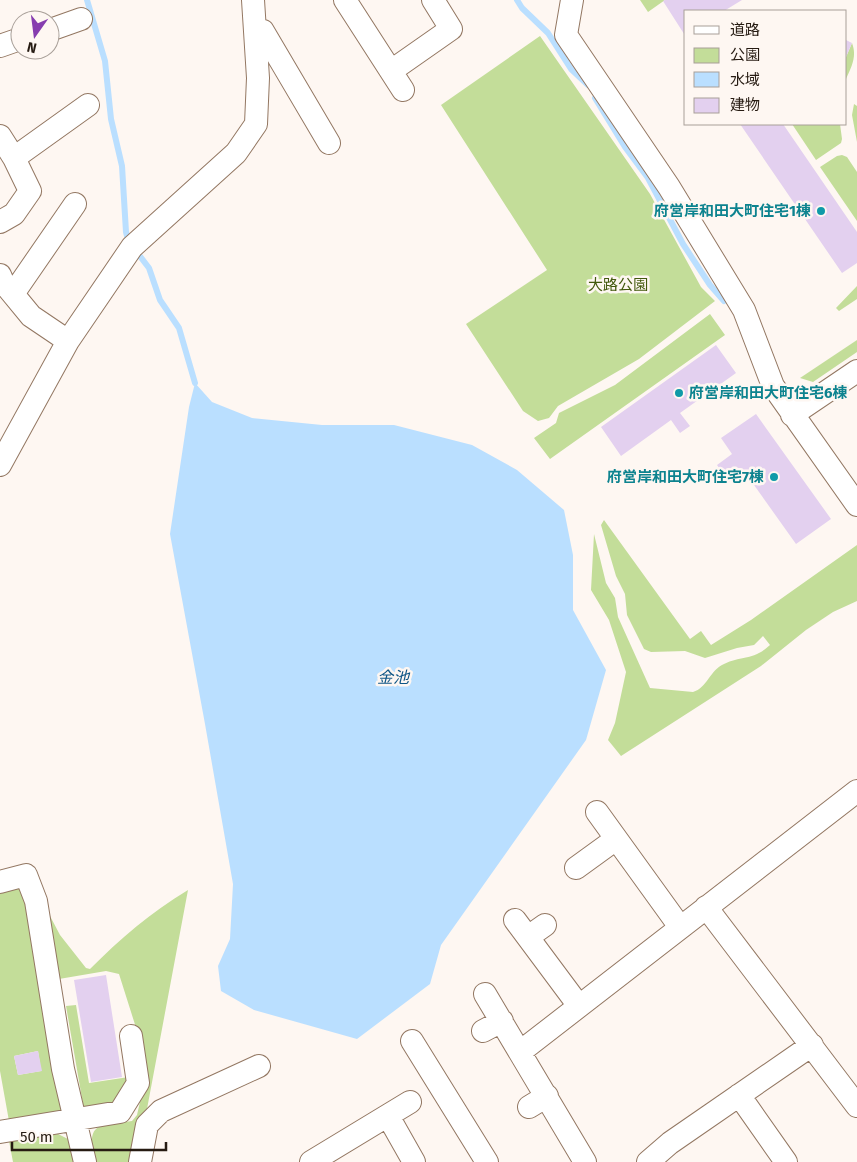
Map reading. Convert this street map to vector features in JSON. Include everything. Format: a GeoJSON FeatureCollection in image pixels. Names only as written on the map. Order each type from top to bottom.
{"type":"FeatureCollection","features":[{"type":"Feature","properties":{"kind":"street"},"geometry":{"type":"LineString","coordinates":[[0,465],[68,341],[132,247],[236,153],[256,124],[258,78],[253,0]]}},
{"type":"Feature","properties":{"kind":"street"},"geometry":{"type":"LineString","coordinates":[[345,0],[403,90]]}},
{"type":"Feature","properties":{"kind":"street"},"geometry":{"type":"LineString","coordinates":[[391,71],[451,29],[433,0]]}},
{"type":"Feature","properties":{"kind":"street"},"geometry":{"type":"LineString","coordinates":[[572,0],[566,35],[669,188],[744,310],[773,386],[792,416],[857,505]]}},
{"type":"Feature","properties":{"kind":"street"},"geometry":{"type":"LineString","coordinates":[[60,27],[81,20]]}},
{"type":"Feature","properties":{"kind":"street"},"geometry":{"type":"LineString","coordinates":[[255,29],[263,31],[329,142]]}},
{"type":"Feature","properties":{"kind":"street"},"geometry":{"type":"LineString","coordinates":[[14,158],[88,105]]}},
{"type":"Feature","properties":{"kind":"street"},"geometry":{"type":"LineString","coordinates":[[0,136],[14,158],[30,191],[14,214],[0,222]]}},
{"type":"Feature","properties":{"kind":"street"},"geometry":{"type":"LineString","coordinates":[[13,294],[75,204]]}},
{"type":"Feature","properties":{"kind":"street"},"geometry":{"type":"LineString","coordinates":[[0,275],[3,282],[32,316],[68,341]]}},
{"type":"Feature","properties":{"kind":"street"},"geometry":{"type":"LineString","coordinates":[[792,416],[857,371]]}},
{"type":"Feature","properties":{"kind":"street"},"geometry":{"type":"LineString","coordinates":[[520,1052],[857,791]]}},
{"type":"Feature","properties":{"kind":"street"},"geometry":{"type":"LineString","coordinates":[[597,812],[680,927]]}},
{"type":"Feature","properties":{"kind":"street"},"geometry":{"type":"LineString","coordinates":[[576,868],[616,839]]}},
{"type":"Feature","properties":{"kind":"street"},"geometry":{"type":"LineString","coordinates":[[0,882],[26,876],[36,901],[63,1069],[85,1162]]}},
{"type":"Feature","properties":{"kind":"street"},"geometry":{"type":"LineString","coordinates":[[706,907],[857,1106]]}},
{"type":"Feature","properties":{"kind":"street"},"geometry":{"type":"LineString","coordinates":[[529,927],[579,1006]]}},
{"type":"Feature","properties":{"kind":"street"},"geometry":{"type":"LineString","coordinates":[[486,994],[492,1026],[520,1052],[538,1102],[585,1162]]}},
{"type":"Feature","properties":{"kind":"street"},"geometry":{"type":"LineString","coordinates":[[1,1129],[120,1112],[138,1083],[131,1036]]}},
{"type":"Feature","properties":{"kind":"street"},"geometry":{"type":"LineString","coordinates":[[412,1041],[486,1162]]}},
{"type":"Feature","properties":{"kind":"street"},"geometry":{"type":"LineString","coordinates":[[648,1162],[670,1143],[812,1045]]}},
{"type":"Feature","properties":{"kind":"street"},"geometry":{"type":"LineString","coordinates":[[140,1162],[147,1125],[161,1111],[259,1066]]}},
{"type":"Feature","properties":{"kind":"street"},"geometry":{"type":"LineString","coordinates":[[739,1095],[786,1162]]}},
{"type":"Feature","properties":{"kind":"street"},"geometry":{"type":"LineString","coordinates":[[316,1161],[410,1102]]}},
{"type":"Feature","properties":{"kind":"street"},"geometry":{"type":"LineString","coordinates":[[388,1116],[414,1162]]}},
{"type":"Feature","properties":{"kind":"green space"},"geometry":{"type":"Polygon","coordinates":[[[640,0],[665,0],[648,12],[640,0]]]}},
{"type":"Feature","properties":{"kind":"green space","name":"大路公園"},"geometry":{"type":"Polygon","coordinates":[[[540,36],[650,194],[701,287],[715,301],[639,359],[558,406],[549,418],[538,421],[523,411],[466,324],[547,270],[441,105],[540,36]]]}},
{"type":"Feature","properties":{"kind":"green space"},"geometry":{"type":"Polygon","coordinates":[[[852,43],[854,57],[847,77],[847,55],[852,43]]]}},
{"type":"Feature","properties":{"kind":"green space"},"geometry":{"type":"Polygon","coordinates":[[[854,104],[857,106],[857,142],[852,115],[854,104]]]}},
{"type":"Feature","properties":{"kind":"green space"},"geometry":{"type":"Polygon","coordinates":[[[793,125],[840,125],[841,143],[816,160],[793,125]]]}},
{"type":"Feature","properties":{"kind":"green space"},"geometry":{"type":"Polygon","coordinates":[[[837,156],[847,157],[857,172],[857,221],[820,167],[837,156]]]}},
{"type":"Feature","properties":{"kind":"green space"},"geometry":{"type":"Polygon","coordinates":[[[857,286],[857,299],[839,311],[836,308],[857,286]]]}},
{"type":"Feature","properties":{"kind":"green space"},"geometry":{"type":"Polygon","coordinates":[[[710,314],[725,335],[550,459],[534,438],[556,423],[559,413],[615,385],[710,314]]]}},
{"type":"Feature","properties":{"kind":"green space"},"geometry":{"type":"Polygon","coordinates":[[[857,340],[857,352],[813,382],[800,378],[857,340]]]}},
{"type":"Feature","properties":{"kind":"green space"},"geometry":{"type":"Polygon","coordinates":[[[604,520],[690,639],[701,631],[711,645],[751,620],[857,545],[857,601],[833,612],[806,630],[761,666],[621,756],[608,740],[615,723],[626,672],[609,620],[591,590],[594,534],[606,583],[615,598],[618,617],[650,688],[693,692],[702,687],[719,667],[730,661],[753,656],[770,645],[763,636],[754,645],[705,658],[685,651],[651,652],[644,649],[627,615],[625,594],[616,576],[601,525],[604,520]]]}},
{"type":"Feature","properties":{"kind":"green space"},"geometry":{"type":"Polygon","coordinates":[[[26,886],[65,1111],[9,1121],[0,1071],[0,890],[26,886]],[[38,1051],[14,1056],[18,1075],[41,1071],[38,1051]]]}},
{"type":"Feature","properties":{"kind":"green space"},"geometry":{"type":"Polygon","coordinates":[[[188,890],[147,1109],[139,1123],[131,1162],[94,1162],[92,1139],[93,1133],[97,1128],[132,1121],[137,1115],[145,1080],[138,1034],[119,974],[106,971],[59,979],[45,917],[50,916],[60,935],[86,968],[90,969],[136,926],[188,890]]]}},
{"type":"Feature","properties":{"kind":"green space"},"geometry":{"type":"Polygon","coordinates":[[[76,1005],[89,1083],[129,1077],[119,1105],[84,1110],[66,1006],[76,1005]]]}},
{"type":"Feature","properties":{"kind":"green space"},"geometry":{"type":"Polygon","coordinates":[[[58,1134],[68,1139],[75,1162],[13,1162],[9,1141],[58,1134]]]}},
{"type":"Feature","properties":{"kind":"water","name":"金池"},"geometry":{"type":"Polygon","coordinates":[[[195,383],[212,402],[252,418],[322,425],[394,425],[472,445],[517,470],[564,510],[573,555],[573,610],[606,670],[586,740],[441,945],[430,984],[357,1039],[254,1010],[221,991],[218,966],[230,939],[233,884],[170,534],[189,407],[195,383]]]}},
{"type":"Feature","properties":{"kind":"building"},"geometry":{"type":"Polygon","coordinates":[[[742,0],[726,10],[684,10],[684,34],[663,1],[742,0]]]}},
{"type":"Feature","properties":{"kind":"building"},"geometry":{"type":"Polygon","coordinates":[[[847,40],[852,43],[847,55],[847,40]]]}},
{"type":"Feature","properties":{"kind":"building","name":"府営岸和田大町住宅1棟"},"geometry":{"type":"Polygon","coordinates":[[[741,125],[784,125],[857,232],[857,263],[842,273],[741,125]]]}},
{"type":"Feature","properties":{"kind":"building","name":"府営岸和田大町住宅6棟"},"geometry":{"type":"Polygon","coordinates":[[[716,345],[736,373],[680,413],[690,426],[680,433],[671,420],[621,456],[601,427],[716,345]]]}},
{"type":"Feature","properties":{"kind":"building","name":"府営岸和田大町住宅7棟"},"geometry":{"type":"Polygon","coordinates":[[[756,414],[831,519],[796,544],[744,471],[729,482],[717,465],[732,454],[721,438],[756,414]]]}},
{"type":"Feature","properties":{"kind":"building"},"geometry":{"type":"Polygon","coordinates":[[[106,975],[122,1077],[91,1082],[74,980],[106,975]]]}},
{"type":"Feature","properties":{"kind":"building"},"geometry":{"type":"Polygon","coordinates":[[[38,1051],[42,1071],[18,1075],[14,1056],[38,1051]]]}},
{"type":"Feature","properties":{"kind":"waterway"},"geometry":{"type":"LineString","coordinates":[[87,0],[105,61],[111,119],[122,166],[128,240]]}},
{"type":"Feature","properties":{"kind":"waterway"},"geometry":{"type":"LineString","coordinates":[[517,0],[522,8],[548,33],[571,69],[588,85]]}},
{"type":"Feature","properties":{"kind":"waterway"},"geometry":{"type":"LineString","coordinates":[[595,98],[625,147],[648,178],[683,244],[710,285],[724,301]]}},
{"type":"Feature","properties":{"kind":"waterway"},"geometry":{"type":"LineString","coordinates":[[139,255],[149,268],[160,300],[179,328],[195,383]]}},
{"type":"Feature","properties":{"kind":"place","name":"府営岸和田大町住宅1棟"},"geometry":{"type":"Point","coordinates":[821,211]}},
{"type":"Feature","properties":{"kind":"place","name":"府営岸和田大町住宅6棟"},"geometry":{"type":"Point","coordinates":[679,393]}},
{"type":"Feature","properties":{"kind":"place","name":"府営岸和田大町住宅7棟"},"geometry":{"type":"Point","coordinates":[774,477]}}]}
